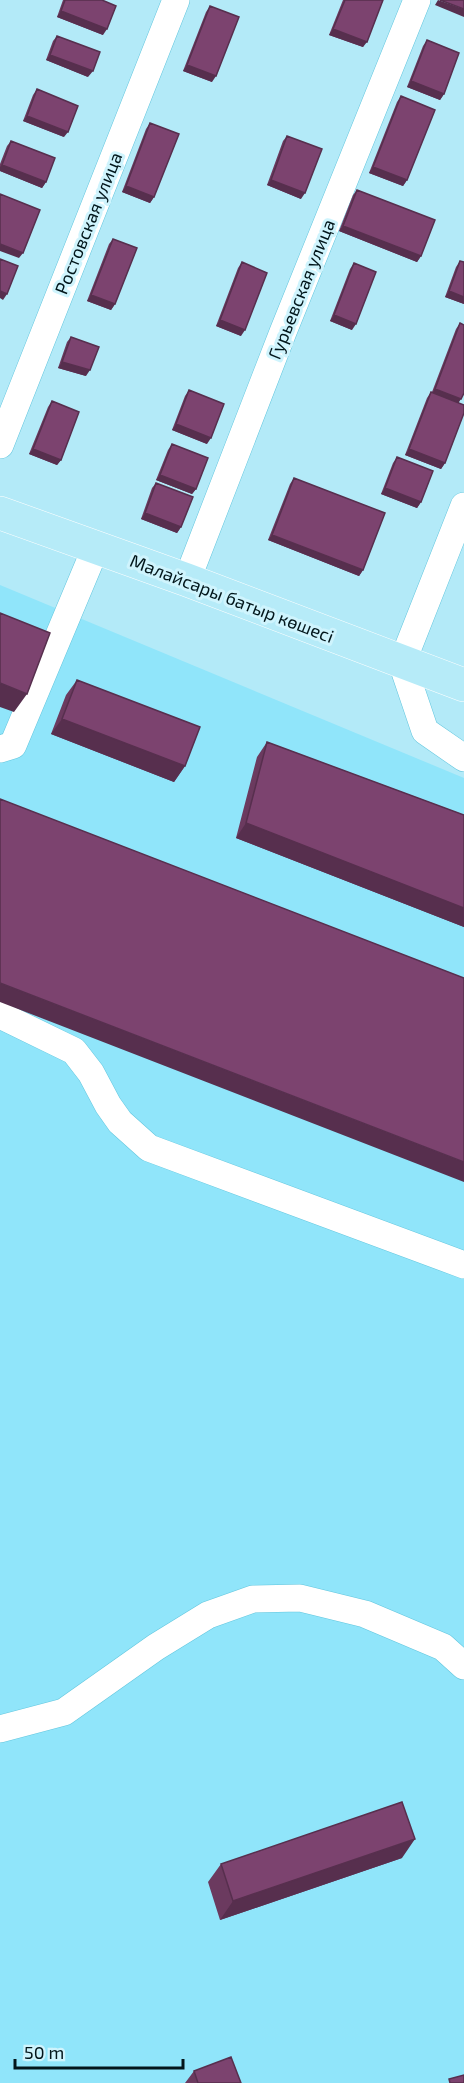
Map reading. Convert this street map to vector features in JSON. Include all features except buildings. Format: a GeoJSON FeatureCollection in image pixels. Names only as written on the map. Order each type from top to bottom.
{"type":"FeatureCollection","features":[{"type":"Feature","properties":{"kind":"main road","name":"Малайсары батыр көшесі"},"geometry":{"type":"LineString","coordinates":[[0,513],[187,580],[464,685]]}},
{"type":"Feature","properties":{"kind":"street","name":"Ростовская улица"},"geometry":{"type":"LineString","coordinates":[[0,445],[176,0]]}},
{"type":"Feature","properties":{"kind":"street","name":"Гурьевская улица"},"geometry":{"type":"LineString","coordinates":[[187,580],[283,332],[417,0]]}},
{"type":"Feature","properties":{"kind":"street"},"geometry":{"type":"LineString","coordinates":[[464,506],[402,663],[425,731],[464,758]]}},
{"type":"Feature","properties":{"kind":"street"},"geometry":{"type":"LineString","coordinates":[[0,750],[13,745],[96,547]]}},
{"type":"Feature","properties":{"kind":"street"},"geometry":{"type":"LineString","coordinates":[[0,1015],[74,1051],[91,1073],[120,1122],[149,1148],[464,1265]]}},
{"type":"Feature","properties":{"kind":"street"},"geometry":{"type":"LineString","coordinates":[[0,1728],[64,1712],[156,1647],[208,1615],[253,1599],[300,1598],[365,1614],[443,1647],[464,1665]]}},
{"type":"Feature","properties":{"kind":"shaded area"},"geometry":{"type":"Polygon","coordinates":[[[0,585],[464,778],[464,2083],[0,2083],[0,585]]]}}]}
